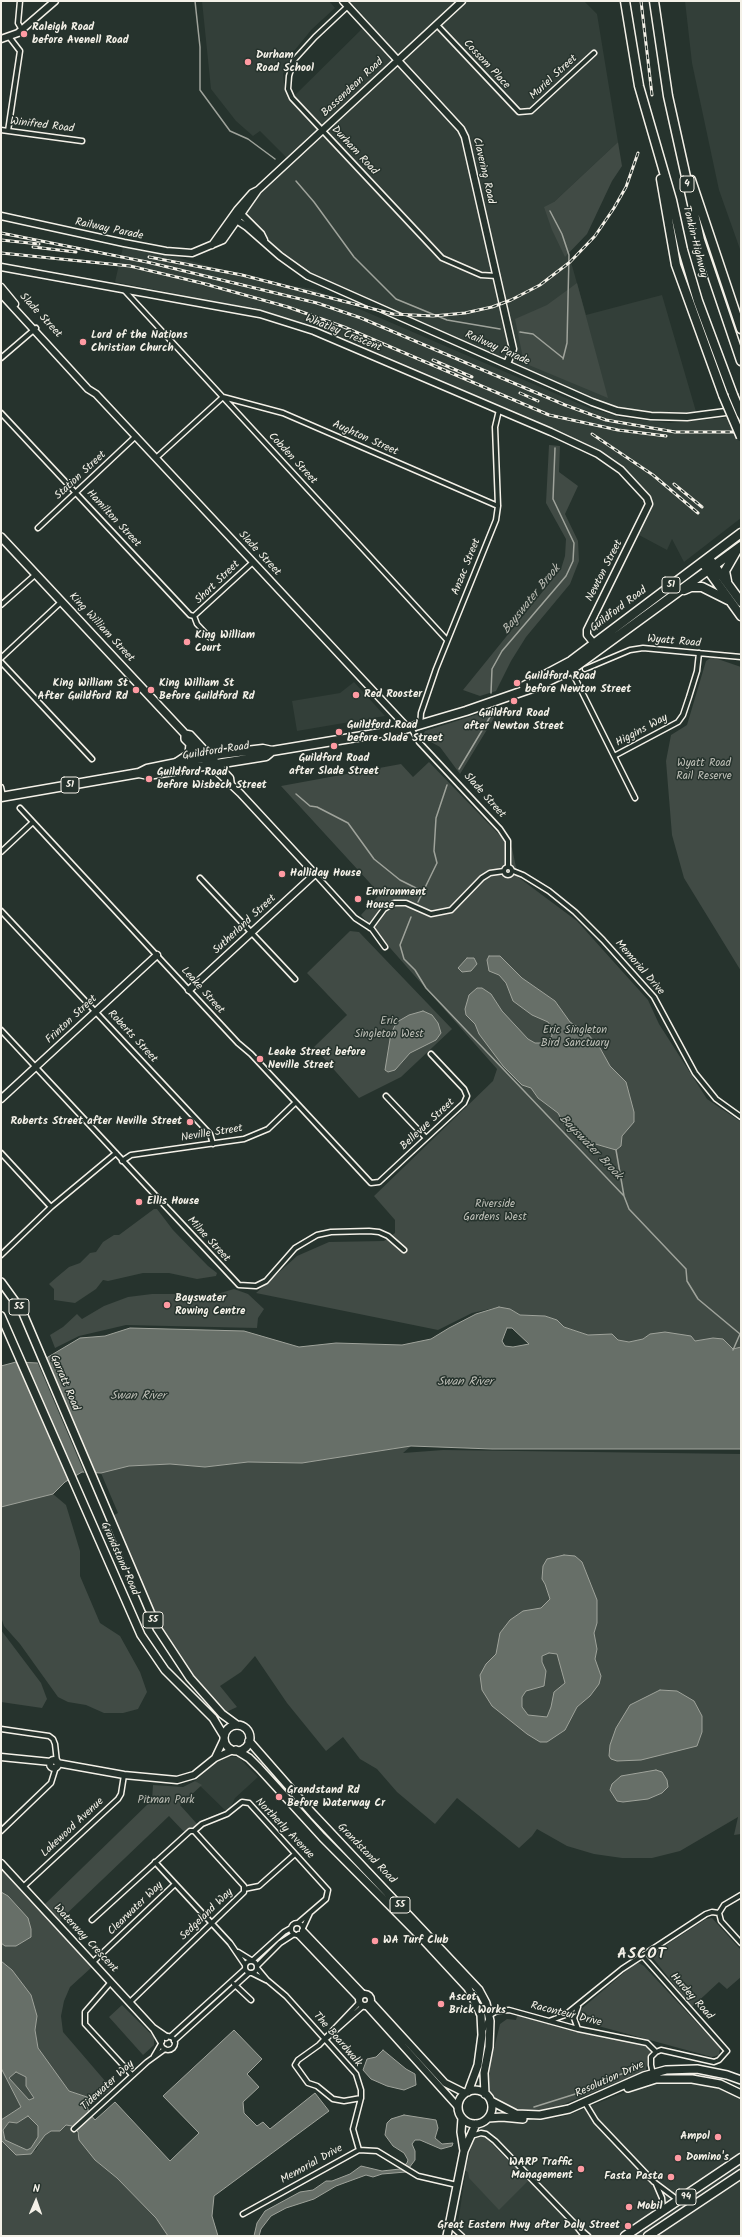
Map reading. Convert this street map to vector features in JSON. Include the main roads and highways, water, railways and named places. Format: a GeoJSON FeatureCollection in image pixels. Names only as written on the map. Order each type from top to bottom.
{"type":"FeatureCollection","features":[{"type":"Feature","properties":{"kind":"highway","name":"Tonkin Highway"},"geometry":{"type":"LineString","coordinates":[[625,1],[639,86],[672,200],[683,250],[698,301],[741,414]]}},
{"type":"Feature","properties":{"kind":"highway","name":"Tonkin Highway"},"geometry":{"type":"LineString","coordinates":[[654,1],[675,134],[700,240],[741,361]]}},
{"type":"Feature","properties":{"kind":"highway"},"geometry":{"type":"LineString","coordinates":[[675,134],[741,329]]}},
{"type":"Feature","properties":{"kind":"highway"},"geometry":{"type":"LineString","coordinates":[[655,142],[676,265],[723,395],[741,437]]}},
{"type":"Feature","properties":{"kind":"highway","name":"Guildford Road"},"geometry":{"type":"LineString","coordinates":[[569,667],[594,643],[741,534]]}},
{"type":"Feature","properties":{"kind":"highway"},"geometry":{"type":"LineString","coordinates":[[740,547],[725,571],[729,586],[737,602],[741,616]]}},
{"type":"Feature","properties":{"kind":"highway","name":"Guildford Road"},"geometry":{"type":"LineString","coordinates":[[139,773],[148,775],[263,749],[272,751],[408,729],[538,686],[600,650],[673,594],[740,547]]}},
{"type":"Feature","properties":{"kind":"highway"},"geometry":{"type":"LineString","coordinates":[[705,560],[729,586]]}},
{"type":"Feature","properties":{"kind":"highway"},"geometry":{"type":"LineString","coordinates":[[711,567],[737,602]]}},
{"type":"Feature","properties":{"kind":"highway"},"geometry":{"type":"LineString","coordinates":[[673,594],[691,587],[702,587],[715,591],[737,602]]}},
{"type":"Feature","properties":{"kind":"highway","name":"Guildford Road"},"geometry":{"type":"LineString","coordinates":[[2,797],[139,773],[147,769],[176,763],[209,760]]}},
{"type":"Feature","properties":{"kind":"highway","name":"94"},"geometry":{"type":"LineString","coordinates":[[625,2236],[741,2158]]}},
{"type":"Feature","properties":{"kind":"highway","name":"94"},"geometry":{"type":"LineString","coordinates":[[648,2236],[741,2174]]}},
{"type":"Feature","properties":{"kind":"main road","name":"King William Street"},"geometry":{"type":"LineString","coordinates":[[1,537],[185,734],[190,744],[209,760]]}},
{"type":"Feature","properties":{"kind":"main road","name":"King William Street"},"geometry":{"type":"LineString","coordinates":[[185,734],[190,735],[209,760]]}},
{"type":"Feature","properties":{"kind":"main road"},"geometry":{"type":"LineString","coordinates":[[176,763],[189,754],[190,744]]}},
{"type":"Feature","properties":{"kind":"main road","name":"Garratt Road"},"geometry":{"type":"LineString","coordinates":[[1,1282],[22,1311],[99,1496]]}},
{"type":"Feature","properties":{"kind":"main road","name":"Grandstand Road"},"geometry":{"type":"LineString","coordinates":[[1,1316],[140,1636],[164,1670],[213,1718],[224,1738]]}},
{"type":"Feature","properties":{"kind":"main road","name":"Grandstand Road"},"geometry":{"type":"LineString","coordinates":[[99,1496],[148,1612],[164,1640],[190,1678],[222,1714],[237,1725]]}},
{"type":"Feature","properties":{"kind":"main road"},"geometry":{"type":"LineString","coordinates":[[224,1738],[228,1728],[237,1725]]}},
{"type":"Feature","properties":{"kind":"main road","name":"55"},"geometry":{"type":"LineString","coordinates":[[237,1725],[244,1727],[248,1731],[249,1741]]}},
{"type":"Feature","properties":{"kind":"main road","name":"55"},"geometry":{"type":"LineString","coordinates":[[224,1738],[227,1746],[234,1750]]}},
{"type":"Feature","properties":{"kind":"main road"},"geometry":{"type":"LineString","coordinates":[[234,1750],[244,1748],[249,1741]]}},
{"type":"Feature","properties":{"kind":"main road","name":"Grandstand Road"},"geometry":{"type":"LineString","coordinates":[[249,1741],[313,1814],[470,1980],[482,1997],[490,2015],[489,2047],[484,2073],[485,2094]]}},
{"type":"Feature","properties":{"kind":"main road","name":"Grandstand Road"},"geometry":{"type":"LineString","coordinates":[[234,1750],[249,1758],[259,1768],[322,1837],[462,1981],[478,2006],[482,2035],[478,2064],[466,2093]]}},
{"type":"Feature","properties":{"kind":"main road","name":"Resolution Drive"},"geometry":{"type":"LineString","coordinates":[[488,2118],[542,2119],[567,2114],[630,2088],[654,2076],[674,2069],[697,2069],[727,2074],[741,2080]]}},
{"type":"Feature","properties":{"kind":"main road","name":"Resolution Drive"},"geometry":{"type":"LineString","coordinates":[[654,2076],[702,2080],[720,2084],[741,2094]]}},
{"type":"Feature","properties":{"kind":"main road"},"geometry":{"type":"LineString","coordinates":[[464,2151],[461,2132],[462,2118],[471,2124],[476,2124],[488,2118],[492,2110],[490,2101],[485,2094],[477,2090],[466,2093]]}},
{"type":"Feature","properties":{"kind":"main road","name":"55"},"geometry":{"type":"LineString","coordinates":[[462,2118],[458,2107],[460,2099],[466,2093]]}},
{"type":"Feature","properties":{"kind":"main road","name":"Resolution Drive"},"geometry":{"type":"LineString","coordinates":[[490,2101],[516,2114],[532,2115],[561,2112],[586,2105]]}},
{"type":"Feature","properties":{"kind":"main road"},"geometry":{"type":"LineString","coordinates":[[447,2236],[464,2151],[476,2124]]}},
{"type":"Feature","properties":{"kind":"water"},"geometry":{"type":"Polygon","coordinates":[[[489,956],[500,956],[522,978],[555,1001],[570,1022],[587,1033],[600,1048],[610,1066],[626,1082],[634,1112],[634,1122],[622,1136],[621,1146],[616,1150],[585,1141],[564,1124],[558,1113],[538,1098],[531,1088],[522,1085],[503,1066],[479,1034],[475,1024],[466,1015],[465,1009],[469,995],[477,988],[482,988],[491,994],[502,1011],[528,1039],[535,1043],[542,1043],[552,1036],[551,1027],[548,1022],[532,1015],[513,1001],[506,983],[499,975],[489,971],[487,960],[489,956]]]}},
{"type":"Feature","properties":{"kind":"water"},"geometry":{"type":"Polygon","coordinates":[[[467,958],[474,958],[477,964],[471,971],[462,972],[458,968],[467,958]]]}},
{"type":"Feature","properties":{"kind":"water"},"geometry":{"type":"Polygon","coordinates":[[[423,1011],[432,1015],[438,1023],[441,1033],[436,1040],[410,1053],[395,1070],[388,1072],[385,1070],[391,1033],[397,1022],[409,1015],[423,1011]]]}},
{"type":"Feature","properties":{"kind":"water","name":"Swan River"},"geometry":{"type":"Polygon","coordinates":[[[499,1307],[510,1309],[520,1315],[545,1316],[557,1320],[564,1327],[588,1335],[612,1334],[618,1340],[629,1342],[643,1339],[650,1334],[665,1332],[691,1336],[695,1341],[713,1338],[723,1339],[733,1349],[741,1347],[741,1449],[492,1449],[411,1446],[302,1463],[248,1462],[205,1467],[170,1464],[129,1466],[101,1473],[82,1472],[65,1482],[53,1494],[1,1507],[1,1366],[16,1362],[38,1363],[80,1338],[105,1336],[130,1328],[244,1331],[299,1347],[336,1343],[402,1345],[431,1339],[476,1314],[499,1307]],[[507,1328],[502,1341],[505,1346],[513,1347],[529,1344],[512,1328],[507,1328]]]}},
{"type":"Feature","properties":{"kind":"water"},"geometry":{"type":"Polygon","coordinates":[[[564,1555],[575,1556],[582,1562],[597,1600],[597,1623],[594,1633],[597,1649],[595,1659],[601,1676],[599,1684],[590,1696],[577,1707],[565,1730],[547,1742],[540,1742],[527,1734],[492,1706],[482,1690],[480,1675],[486,1664],[496,1654],[500,1633],[510,1620],[523,1611],[541,1608],[550,1599],[542,1579],[543,1566],[547,1559],[564,1555]],[[549,1653],[542,1656],[542,1662],[546,1671],[544,1686],[526,1691],[522,1697],[522,1707],[528,1715],[547,1717],[554,1692],[565,1683],[557,1654],[549,1653]]]}},
{"type":"Feature","properties":{"kind":"water"},"geometry":{"type":"Polygon","coordinates":[[[660,1690],[677,1691],[694,1701],[702,1716],[702,1732],[697,1746],[641,1760],[617,1761],[611,1759],[609,1756],[610,1745],[616,1728],[630,1705],[660,1690]]]}},
{"type":"Feature","properties":{"kind":"water"},"geometry":{"type":"Polygon","coordinates":[[[656,1770],[662,1772],[667,1780],[668,1787],[662,1793],[648,1799],[623,1802],[617,1801],[610,1790],[612,1784],[621,1776],[656,1770]]]}},
{"type":"Feature","properties":{"kind":"water"},"geometry":{"type":"Polygon","coordinates":[[[1,1892],[8,1896],[28,1918],[31,1929],[31,1937],[16,1946],[5,1946],[1,1943],[1,1892]]]}},
{"type":"Feature","properties":{"kind":"water"},"geometry":{"type":"Polygon","coordinates":[[[1,1961],[12,1970],[31,1995],[37,2016],[35,2030],[38,2048],[69,2091],[96,2100],[87,2106],[89,2113],[95,2120],[115,2102],[170,2161],[199,2133],[163,2096],[234,2030],[262,2059],[247,2074],[259,2087],[243,2102],[244,2113],[257,2126],[263,2122],[270,2129],[315,2093],[329,2111],[214,2196],[212,2216],[218,2236],[168,2236],[156,2218],[117,2178],[95,2160],[79,2140],[78,2132],[72,2126],[66,2125],[60,2131],[51,2131],[45,2135],[31,2154],[16,2155],[1,2140],[1,2120],[21,2107],[1,2068],[1,1961]],[[16,2072],[9,2078],[29,2100],[34,2098],[26,2086],[26,2077],[16,2072]],[[28,2116],[17,2123],[9,2122],[3,2130],[5,2140],[27,2150],[31,2148],[38,2137],[38,2126],[28,2116]]]}},
{"type":"Feature","properties":{"kind":"water"},"geometry":{"type":"Polygon","coordinates":[[[383,2050],[406,2069],[415,2074],[416,2085],[404,2090],[387,2086],[371,2079],[363,2070],[367,2059],[376,2057],[383,2050]]]}},
{"type":"Feature","properties":{"kind":"water"},"geometry":{"type":"Polygon","coordinates":[[[404,2115],[436,2120],[438,2128],[435,2138],[442,2144],[453,2143],[452,2146],[441,2149],[420,2140],[415,2140],[412,2144],[415,2151],[415,2160],[406,2172],[382,2174],[373,2177],[366,2175],[336,2186],[314,2199],[286,2208],[271,2216],[261,2229],[259,2236],[254,2236],[257,2223],[265,2211],[300,2192],[313,2190],[326,2181],[332,2181],[350,2174],[361,2166],[382,2171],[400,2169],[407,2163],[408,2160],[404,2153],[393,2146],[385,2135],[387,2123],[391,2119],[404,2115]]]}},
{"type":"Feature","properties":{"kind":"waterway"},"geometry":{"type":"LineString","coordinates":[[195,1],[200,47],[200,90],[230,131],[248,139],[275,159]]}},
{"type":"Feature","properties":{"kind":"waterway"},"geometry":{"type":"LineString","coordinates":[[296,181],[314,202],[354,257],[396,299],[447,320],[500,329]]}},
{"type":"Feature","properties":{"kind":"waterway"},"geometry":{"type":"LineString","coordinates":[[550,211],[562,234],[569,255],[567,343],[563,359]]}},
{"type":"Feature","properties":{"kind":"waterway"},"geometry":{"type":"LineString","coordinates":[[520,332],[533,334],[563,358]]}},
{"type":"Feature","properties":{"kind":"waterway","name":"Bayswater Brook"},"geometry":{"type":"LineString","coordinates":[[491,693],[492,669],[502,651],[566,576],[573,561],[574,543],[553,499],[555,448]]}},
{"type":"Feature","properties":{"kind":"waterway","name":"Bayswater Brook"},"geometry":{"type":"LineString","coordinates":[[459,769],[490,717],[497,713],[496,708]]}},
{"type":"Feature","properties":{"kind":"waterway","name":"Bayswater Brook"},"geometry":{"type":"LineString","coordinates":[[418,902],[437,863],[434,851],[436,818],[447,785]]}},
{"type":"Feature","properties":{"kind":"waterway"},"geometry":{"type":"LineString","coordinates":[[296,794],[310,806],[317,807],[348,823],[374,859],[400,880],[422,891]]}},
{"type":"Feature","properties":{"kind":"waterway","name":"Bayswater Brook"},"geometry":{"type":"LineString","coordinates":[[411,917],[400,945],[404,959],[415,970],[426,988],[624,1196],[629,1209],[686,1269],[687,1281],[698,1299],[740,1334],[733,1350]]}},
{"type":"Feature","properties":{"kind":"waterway"},"geometry":{"type":"LineString","coordinates":[[616,1150],[624,1196]]}},
{"type":"Feature","properties":{"kind":"waterway"},"geometry":{"type":"LineString","coordinates":[[534,2107],[588,2090],[615,2076],[635,2070]]}},
{"type":"Feature","properties":{"kind":"railway"},"geometry":{"type":"LineString","coordinates":[[641,1],[652,95]]}},
{"type":"Feature","properties":{"kind":"railway"},"geometry":{"type":"LineString","coordinates":[[149,257],[242,275],[393,314],[433,316],[465,313],[492,307],[511,300],[540,285],[570,262],[595,236],[614,208],[626,187],[638,153]]}},
{"type":"Feature","properties":{"kind":"railway"},"geometry":{"type":"LineString","coordinates":[[1,233],[147,262],[317,303],[361,318],[565,405],[606,420],[675,432],[741,432]]}},
{"type":"Feature","properties":{"kind":"railway"},"geometry":{"type":"LineString","coordinates":[[1,240],[39,244]]}},
{"type":"Feature","properties":{"kind":"railway"},"geometry":{"type":"LineString","coordinates":[[33,247],[76,252]]}},
{"type":"Feature","properties":{"kind":"railway"},"geometry":{"type":"LineString","coordinates":[[1,253],[130,266],[210,285]]}},
{"type":"Feature","properties":{"kind":"railway"},"geometry":{"type":"LineString","coordinates":[[205,284],[288,307],[344,327],[549,415],[618,430],[666,436]]}},
{"type":"Feature","properties":{"kind":"railway"},"geometry":{"type":"LineString","coordinates":[[433,360],[472,377]]}},
{"type":"Feature","properties":{"kind":"railway"},"geometry":{"type":"LineString","coordinates":[[520,393],[538,401]]}},
{"type":"Feature","properties":{"kind":"railway"},"geometry":{"type":"LineString","coordinates":[[592,434],[653,475],[698,513]]}},
{"type":"Feature","properties":{"kind":"railway"},"geometry":{"type":"LineString","coordinates":[[674,484],[702,507]]}},
{"type":"Feature","properties":{"kind":"place","name":"Raleigh Road before Avenell Road"},"geometry":{"type":"Point","coordinates":[24,34]}},
{"type":"Feature","properties":{"kind":"place","name":"Durham Road School"},"geometry":{"type":"Point","coordinates":[248,62]}},
{"type":"Feature","properties":{"kind":"place","name":"Lord of the Nations Christian Church"},"geometry":{"type":"Point","coordinates":[83,342]}},
{"type":"Feature","properties":{"kind":"place","name":"King William Court"},"geometry":{"type":"Point","coordinates":[187,642]}},
{"type":"Feature","properties":{"kind":"place","name":"Guildford Road before Newton Street"},"geometry":{"type":"Point","coordinates":[517,683]}},
{"type":"Feature","properties":{"kind":"place","name":"King William St After Guildford Rd"},"geometry":{"type":"Point","coordinates":[136,690]}},
{"type":"Feature","properties":{"kind":"place","name":"King William St Before Guildford Rd"},"geometry":{"type":"Point","coordinates":[151,690]}},
{"type":"Feature","properties":{"kind":"place","name":"Red Rooster"},"geometry":{"type":"Point","coordinates":[356,695]}},
{"type":"Feature","properties":{"kind":"place","name":"Guildford Road after Newton Street"},"geometry":{"type":"Point","coordinates":[514,701]}},
{"type":"Feature","properties":{"kind":"place","name":"Guildford Road before Slade Street"},"geometry":{"type":"Point","coordinates":[339,732]}},
{"type":"Feature","properties":{"kind":"place","name":"Guildford Road after Slade Street"},"geometry":{"type":"Point","coordinates":[334,746]}},
{"type":"Feature","properties":{"kind":"place","name":"Guildford Road before Wisbech Street"},"geometry":{"type":"Point","coordinates":[149,779]}},
{"type":"Feature","properties":{"kind":"place","name":"Halliday House"},"geometry":{"type":"Point","coordinates":[282,874]}},
{"type":"Feature","properties":{"kind":"place","name":"Environment House"},"geometry":{"type":"Point","coordinates":[358,899]}},
{"type":"Feature","properties":{"kind":"place","name":"Leake Street before Neville Street"},"geometry":{"type":"Point","coordinates":[260,1059]}},
{"type":"Feature","properties":{"kind":"place","name":"Roberts Street after Neville Street"},"geometry":{"type":"Point","coordinates":[190,1122]}},
{"type":"Feature","properties":{"kind":"place","name":"Ellis House"},"geometry":{"type":"Point","coordinates":[139,1202]}},
{"type":"Feature","properties":{"kind":"place","name":"Bayswater Rowing Centre"},"geometry":{"type":"Point","coordinates":[167,1305]}},
{"type":"Feature","properties":{"kind":"place","name":"Grandstand Rd Before Waterway Cr"},"geometry":{"type":"Point","coordinates":[279,1797]}},
{"type":"Feature","properties":{"kind":"place","name":"WA Turf Club"},"geometry":{"type":"Point","coordinates":[375,1941]}},
{"type":"Feature","properties":{"kind":"place","name":"Ascot Brick Works"},"geometry":{"type":"Point","coordinates":[441,2004]}},
{"type":"Feature","properties":{"kind":"place","name":"Ampol"},"geometry":{"type":"Point","coordinates":[718,2137]}},
{"type":"Feature","properties":{"kind":"place","name":"Domino's"},"geometry":{"type":"Point","coordinates":[678,2158]}},
{"type":"Feature","properties":{"kind":"place","name":"WARP Traffic Management"},"geometry":{"type":"Point","coordinates":[581,2169]}},
{"type":"Feature","properties":{"kind":"place","name":"Fasta Pasta"},"geometry":{"type":"Point","coordinates":[671,2177]}},
{"type":"Feature","properties":{"kind":"place","name":"Mobil"},"geometry":{"type":"Point","coordinates":[629,2207]}},
{"type":"Feature","properties":{"kind":"place","name":"Great Eastern Hwy after Daly Street"},"geometry":{"type":"Point","coordinates":[628,2226]}},
{"type":"Feature","properties":{"kind":"district","name":"ASCOT"},"geometry":{"type":"Point","coordinates":[642,1955]}},
{"type":"Feature","properties":{"kind":"park label","name":"Wyatt Road Rail Reserve"},"geometry":{"type":"Point","coordinates":[704,770]}},
{"type":"Feature","properties":{"kind":"park label","name":"Eric Singleton West"},"geometry":{"type":"Point","coordinates":[389,1028]}},
{"type":"Feature","properties":{"kind":"park label","name":"Eric Singleton Bird Sanctuary"},"geometry":{"type":"Point","coordinates":[575,1037]}},
{"type":"Feature","properties":{"kind":"park label","name":"Riverside Gardens West"},"geometry":{"type":"Point","coordinates":[495,1211]}},
{"type":"Feature","properties":{"kind":"park label","name":"Pitman Park"},"geometry":{"type":"Point","coordinates":[166,1801]}}]}
